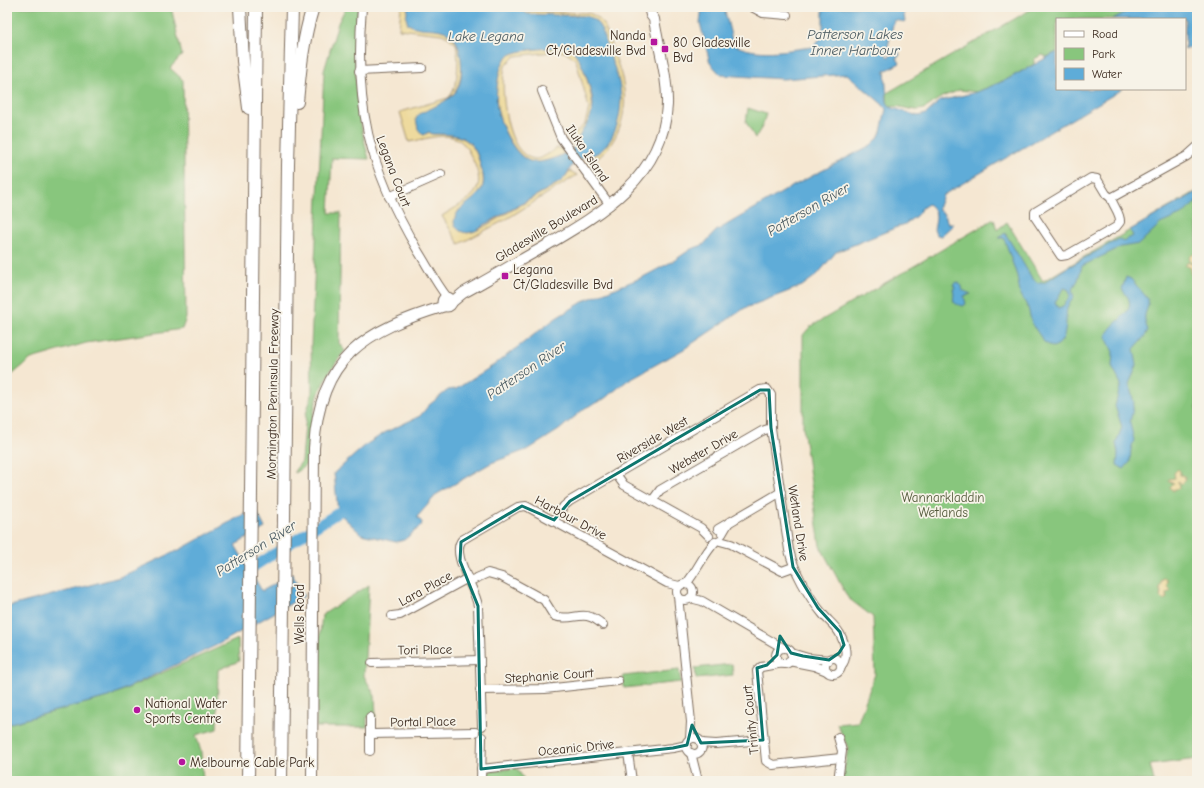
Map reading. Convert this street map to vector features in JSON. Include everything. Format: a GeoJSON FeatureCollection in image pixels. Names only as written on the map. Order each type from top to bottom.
{"type":"FeatureCollection","features":[{"type":"Feature","properties":{"kind":"highway"},"geometry":{"type":"LineString","coordinates":[[240,7],[243,61],[255,153]]}},
{"type":"Feature","properties":{"kind":"highway","name":"Mornington Peninsula Freeway"},"geometry":{"type":"LineString","coordinates":[[248,781],[256,7]]}},
{"type":"Feature","properties":{"kind":"highway","name":"Mornington Peninsula Freeway"},"geometry":{"type":"LineString","coordinates":[[281,781],[288,165],[292,7]]}},
{"type":"Feature","properties":{"kind":"highway"},"geometry":{"type":"LineString","coordinates":[[288,165],[294,138],[300,69],[307,25],[313,7]]}},
{"type":"Feature","properties":{"kind":"main road","name":"Gladesville Boulevard"},"geometry":{"type":"LineString","coordinates":[[314,448],[317,416],[325,389],[336,369],[353,350],[371,336],[431,310],[579,226],[610,205],[644,172],[662,135],[665,120],[667,93],[654,19],[651,15],[649,7]]}},
{"type":"Feature","properties":{"kind":"main road","name":"Gladesville Boulevard"},"geometry":{"type":"LineString","coordinates":[[654,19],[656,15],[655,7]]}},
{"type":"Feature","properties":{"kind":"main road","name":"Wells Road"},"geometry":{"type":"LineString","coordinates":[[312,781],[314,448]]}},
{"type":"Feature","properties":{"kind":"street","name":"Legana Court"},"geometry":{"type":"LineString","coordinates":[[362,7],[359,71],[362,105],[375,161],[389,197],[403,226],[446,301]]}},
{"type":"Feature","properties":{"kind":"street"},"geometry":{"type":"LineString","coordinates":[[752,7],[763,13],[787,15]]}},
{"type":"Feature","properties":{"kind":"street"},"geometry":{"type":"LineString","coordinates":[[359,71],[422,68]]}},
{"type":"Feature","properties":{"kind":"street","name":"Iluka Island"},"geometry":{"type":"LineString","coordinates":[[542,90],[556,127],[569,151],[610,205]]}},
{"type":"Feature","properties":{"kind":"street"},"geometry":{"type":"LineString","coordinates":[[1112,198],[1187,156],[1197,147]]}},
{"type":"Feature","properties":{"kind":"street"},"geometry":{"type":"LineString","coordinates":[[389,197],[441,174]]}},
{"type":"Feature","properties":{"kind":"street"},"geometry":{"type":"LineString","coordinates":[[1091,178],[1097,179],[1106,194],[1112,198],[1113,205],[1120,219],[1119,224],[1065,256],[1059,254],[1035,216],[1038,209],[1091,178]]}},
{"type":"Feature","properties":{"kind":"street","name":"Riverside West"},"geometry":{"type":"LineString","coordinates":[[554,520],[564,506],[616,474],[762,389],[769,390]]}},
{"type":"Feature","properties":{"kind":"street","name":"Wetland Drive"},"geometry":{"type":"LineString","coordinates":[[769,390],[771,394],[771,428],[793,568],[818,608],[840,632],[844,645]]}},
{"type":"Feature","properties":{"kind":"street","name":"Webster Drive"},"geometry":{"type":"LineString","coordinates":[[652,501],[660,490],[762,430],[771,428]]}},
{"type":"Feature","properties":{"kind":"street"},"geometry":{"type":"LineString","coordinates":[[616,474],[624,485],[731,544],[782,571],[793,568]]}},
{"type":"Feature","properties":{"kind":"street"},"geometry":{"type":"LineString","coordinates":[[698,781],[680,610],[685,592],[716,536],[730,522],[781,492]]}},
{"type":"Feature","properties":{"kind":"street","name":"Harbour Drive"},"geometry":{"type":"LineString","coordinates":[[482,781],[478,606],[459,555],[459,547],[462,540],[520,506],[528,507],[554,520],[766,637],[774,643],[779,652]]}},
{"type":"Feature","properties":{"kind":"street","name":"Lara Place"},"geometry":{"type":"LineString","coordinates":[[392,616],[400,616],[469,579],[482,575],[494,574],[544,600],[554,616],[561,617],[588,615],[595,618],[603,625]]}},
{"type":"Feature","properties":{"kind":"street"},"geometry":{"type":"LineString","coordinates":[[827,671],[826,663],[839,654],[844,645]]}},
{"type":"Feature","properties":{"kind":"street"},"geometry":{"type":"LineString","coordinates":[[779,652],[778,659],[786,662],[814,666],[827,671],[830,674],[839,670],[845,658],[844,645]]}},
{"type":"Feature","properties":{"kind":"street"},"geometry":{"type":"LineString","coordinates":[[767,665],[779,652],[788,649],[791,653],[808,658],[831,659],[839,661],[840,666]]}},
{"type":"Feature","properties":{"kind":"street"},"geometry":{"type":"LineString","coordinates":[[767,665],[773,666],[786,662],[792,656],[791,653]]}},
{"type":"Feature","properties":{"kind":"street","name":"Tori Place"},"geometry":{"type":"LineString","coordinates":[[372,663],[480,660]]}},
{"type":"Feature","properties":{"kind":"street","name":"Trinity Court"},"geometry":{"type":"LineString","coordinates":[[767,665],[759,668],[757,671],[766,761],[772,765],[841,758]]}},
{"type":"Feature","properties":{"kind":"street","name":"Stephanie Court"},"geometry":{"type":"LineString","coordinates":[[480,690],[545,689],[618,681]]}},
{"type":"Feature","properties":{"kind":"street"},"geometry":{"type":"LineString","coordinates":[[370,717],[370,751]]}},
{"type":"Feature","properties":{"kind":"street","name":"Portal Place"},"geometry":{"type":"LineString","coordinates":[[371,734],[480,732]]}},
{"type":"Feature","properties":{"kind":"street"},"geometry":{"type":"LineString","coordinates":[[838,737],[842,748],[838,781]]}},
{"type":"Feature","properties":{"kind":"street","name":"Oceanic Drive"},"geometry":{"type":"LineString","coordinates":[[481,769],[673,748],[763,740]]}},
{"type":"Feature","properties":{"kind":"street"},"geometry":{"type":"LineString","coordinates":[[628,753],[632,781]]}},
{"type":"Feature","properties":{"kind":"highlighted area"},"geometry":{"type":"Polygon","coordinates":[[[760,390],[769,390],[771,428],[793,567],[818,608],[840,632],[844,645],[839,653],[829,660],[791,653],[780,636],[777,655],[767,665],[757,668],[763,740],[701,743],[692,725],[687,745],[673,748],[481,769],[478,606],[460,561],[461,542],[522,506],[554,520],[570,501],[760,390]]]}},
{"type":"Feature","properties":{"kind":"green space"},"geometry":{"type":"Polygon","coordinates":[[[7,7],[171,7],[182,55],[170,68],[183,80],[186,318],[182,329],[86,343],[31,359],[7,379],[7,7]]]}},
{"type":"Feature","properties":{"kind":"green space"},"geometry":{"type":"Polygon","coordinates":[[[346,7],[358,7],[355,65],[356,83],[360,120],[369,159],[332,158],[329,213],[341,213],[339,343],[345,351],[334,365],[320,390],[311,429],[310,462],[295,473],[295,470],[302,461],[306,414],[312,394],[311,345],[324,71],[338,23],[346,7]]]}},
{"type":"Feature","properties":{"kind":"green space"},"geometry":{"type":"Polygon","coordinates":[[[1035,7],[1135,7],[1115,18],[1056,18],[1056,52],[1047,57],[1042,55],[1034,59],[1034,64],[1006,80],[977,92],[959,90],[942,97],[926,108],[919,110],[896,106],[890,107],[887,102],[887,93],[1035,7]]]}},
{"type":"Feature","properties":{"kind":"green space"},"geometry":{"type":"Polygon","coordinates":[[[748,108],[766,114],[762,127],[755,138],[746,122],[748,108]]]}},
{"type":"Feature","properties":{"kind":"green space","name":"Wannarkladdin Wetlands"},"geometry":{"type":"Polygon","coordinates":[[[1197,191],[1197,759],[1150,765],[1154,781],[842,781],[848,748],[837,724],[858,722],[875,674],[873,617],[848,598],[820,546],[803,427],[803,335],[810,327],[994,219],[997,230],[1007,222],[1043,281],[1197,191]]]}},
{"type":"Feature","properties":{"kind":"green space"},"geometry":{"type":"Polygon","coordinates":[[[369,585],[364,676],[375,696],[376,717],[367,717],[367,727],[316,727],[317,661],[322,615],[369,585]]]}},
{"type":"Feature","properties":{"kind":"green space","name":"National Water Sports Centre"},"geometry":{"type":"Polygon","coordinates":[[[238,639],[239,661],[218,670],[217,729],[196,735],[201,752],[203,781],[7,781],[7,724],[108,697],[238,639]]]}},
{"type":"Feature","properties":{"kind":"green space"},"geometry":{"type":"Polygon","coordinates":[[[732,664],[733,675],[696,679],[695,668],[732,664]]]}},
{"type":"Feature","properties":{"kind":"green space"},"geometry":{"type":"Polygon","coordinates":[[[679,670],[681,682],[624,688],[623,676],[679,670]]]}},
{"type":"Feature","properties":{"kind":"green space"},"geometry":{"type":"Polygon","coordinates":[[[517,768],[525,781],[484,781],[484,776],[490,771],[517,768]]]}},
{"type":"Feature","properties":{"kind":"sand"},"geometry":{"type":"Polygon","coordinates":[[[401,7],[408,7],[407,21],[417,25],[445,31],[452,36],[460,50],[462,68],[458,85],[454,94],[441,106],[426,134],[429,132],[432,134],[451,135],[465,139],[470,144],[478,158],[483,176],[483,185],[481,190],[471,202],[458,211],[461,231],[468,233],[480,229],[560,182],[570,171],[577,175],[505,220],[459,244],[442,216],[468,199],[474,194],[478,187],[479,180],[477,170],[472,158],[467,148],[452,137],[436,137],[409,142],[400,112],[448,98],[452,93],[456,80],[458,57],[456,44],[442,34],[399,29],[401,7]]]}},
{"type":"Feature","properties":{"kind":"sand"},"geometry":{"type":"Polygon","coordinates":[[[515,7],[526,11],[588,13],[594,15],[602,22],[607,32],[621,75],[624,111],[622,121],[614,139],[602,155],[594,161],[589,160],[588,157],[597,153],[604,147],[614,133],[619,116],[621,97],[599,25],[591,19],[580,16],[534,16],[524,13],[515,7]]]}},
{"type":"Feature","properties":{"kind":"sand"},"geometry":{"type":"Polygon","coordinates":[[[558,47],[572,50],[580,62],[590,90],[592,114],[589,123],[575,146],[570,140],[571,137],[585,124],[589,108],[576,60],[568,53],[560,51],[515,56],[505,66],[503,89],[507,120],[511,134],[517,146],[525,155],[535,159],[544,157],[557,148],[562,149],[563,152],[562,155],[547,160],[532,162],[520,154],[514,147],[504,130],[498,114],[496,101],[499,71],[505,59],[513,53],[525,50],[558,47]]]}},
{"type":"Feature","properties":{"kind":"sand"},"geometry":{"type":"Polygon","coordinates":[[[1193,254],[1197,256],[1197,267],[1195,268],[1197,270],[1197,275],[1195,276],[1190,273],[1191,268],[1185,265],[1188,261],[1193,264],[1189,258],[1193,254]]]}},
{"type":"Feature","properties":{"kind":"sand"},"geometry":{"type":"Polygon","coordinates":[[[1178,469],[1180,471],[1180,475],[1184,476],[1186,480],[1182,484],[1178,481],[1179,488],[1173,491],[1170,487],[1174,483],[1169,482],[1169,479],[1175,478],[1174,473],[1178,469]]]}},
{"type":"Feature","properties":{"kind":"sand"},"geometry":{"type":"Polygon","coordinates":[[[1162,580],[1168,580],[1167,586],[1171,590],[1166,593],[1167,598],[1163,600],[1160,597],[1161,592],[1159,589],[1162,580]]]}},
{"type":"Feature","properties":{"kind":"water","name":"Lake Legana"},"geometry":{"type":"Polygon","coordinates":[[[408,7],[515,7],[528,14],[585,16],[590,18],[598,24],[601,29],[620,87],[620,113],[611,139],[599,152],[580,159],[574,163],[560,182],[480,228],[468,233],[463,232],[456,227],[454,223],[455,217],[462,208],[479,193],[482,188],[484,180],[478,157],[470,143],[458,136],[432,134],[429,132],[423,135],[418,129],[416,119],[420,113],[451,97],[459,86],[462,70],[459,48],[455,39],[445,31],[418,28],[408,24],[406,18],[408,7]],[[560,47],[511,54],[504,61],[499,73],[496,96],[497,108],[505,133],[521,156],[535,162],[550,160],[572,149],[575,146],[592,111],[593,101],[586,76],[576,54],[572,50],[560,47]]]}},
{"type":"Feature","properties":{"kind":"water","name":"Patterson Lakes Inner Harbour"},"geometry":{"type":"Polygon","coordinates":[[[702,7],[724,7],[733,44],[742,48],[772,52],[812,47],[823,36],[823,7],[903,7],[905,22],[894,20],[886,55],[888,57],[898,51],[900,55],[896,57],[900,63],[885,71],[887,102],[890,107],[918,116],[926,114],[940,101],[977,92],[1006,80],[1056,53],[1056,90],[1121,90],[943,195],[938,209],[944,214],[948,223],[954,224],[941,236],[937,235],[934,230],[936,216],[934,210],[928,204],[905,224],[836,252],[817,275],[802,286],[745,308],[684,349],[628,380],[604,399],[585,408],[559,430],[529,449],[491,463],[437,494],[417,517],[422,522],[421,526],[404,540],[396,542],[361,534],[338,512],[334,473],[367,444],[386,432],[420,416],[429,405],[448,390],[456,389],[494,365],[556,318],[586,300],[643,277],[675,260],[691,249],[703,245],[716,231],[793,186],[871,145],[878,138],[881,132],[886,109],[847,74],[783,79],[721,75],[710,63],[700,23],[702,7]]]}},
{"type":"Feature","properties":{"kind":"water"},"geometry":{"type":"Polygon","coordinates":[[[1135,7],[1197,7],[1197,43],[1186,49],[1186,18],[1115,18],[1135,7]]]}},
{"type":"Feature","properties":{"kind":"water"},"geometry":{"type":"Polygon","coordinates":[[[1197,192],[1197,201],[1183,214],[1160,224],[1139,244],[1121,247],[1082,266],[1078,280],[1072,290],[1074,297],[1067,308],[1064,337],[1057,345],[1052,347],[1044,342],[1032,324],[1028,308],[1020,293],[1017,276],[1004,238],[999,238],[1005,233],[1032,278],[1038,283],[1044,283],[1063,270],[1119,239],[1124,241],[1133,236],[1130,230],[1197,192]],[[1065,288],[1063,289],[1055,303],[1058,308],[1063,306],[1070,297],[1069,290],[1065,288]]]}},
{"type":"Feature","properties":{"kind":"water"},"geometry":{"type":"Polygon","coordinates":[[[1126,277],[1131,279],[1148,299],[1145,319],[1148,330],[1134,349],[1137,365],[1129,384],[1134,403],[1130,423],[1134,440],[1131,449],[1130,462],[1124,469],[1117,465],[1118,453],[1116,443],[1122,427],[1115,406],[1121,384],[1112,367],[1113,352],[1106,337],[1111,327],[1128,310],[1129,300],[1122,289],[1126,277]]]}},
{"type":"Feature","properties":{"kind":"water"},"geometry":{"type":"Polygon","coordinates":[[[957,282],[960,284],[962,290],[971,294],[964,296],[966,304],[963,306],[954,302],[953,289],[955,288],[953,285],[957,282]]]}},
{"type":"Feature","properties":{"kind":"water"},"geometry":{"type":"Polygon","coordinates":[[[255,508],[265,528],[235,545],[262,591],[292,574],[304,596],[217,645],[108,697],[7,724],[7,607],[120,577],[181,549],[255,508]]]}},
{"type":"Feature","properties":{"kind":"waterway","name":"Patterson River"},"geometry":{"type":"LineString","coordinates":[[244,573],[350,505]]}},
{"type":"Feature","properties":{"kind":"place","name":"Nanda Ct/Gladesville Bvd"},"geometry":{"type":"Point","coordinates":[654,42]}},
{"type":"Feature","properties":{"kind":"place","name":"80 Gladesville Bvd"},"geometry":{"type":"Point","coordinates":[665,49]}},
{"type":"Feature","properties":{"kind":"place","name":"Legana Ct/Gladesville Bvd"},"geometry":{"type":"Point","coordinates":[505,276]}},
{"type":"Feature","properties":{"kind":"place","name":"National Water Sports Centre"},"geometry":{"type":"Point","coordinates":[137,710]}},
{"type":"Feature","properties":{"kind":"place","name":"Melbourne Cable Park"},"geometry":{"type":"Point","coordinates":[182,762]}}]}
